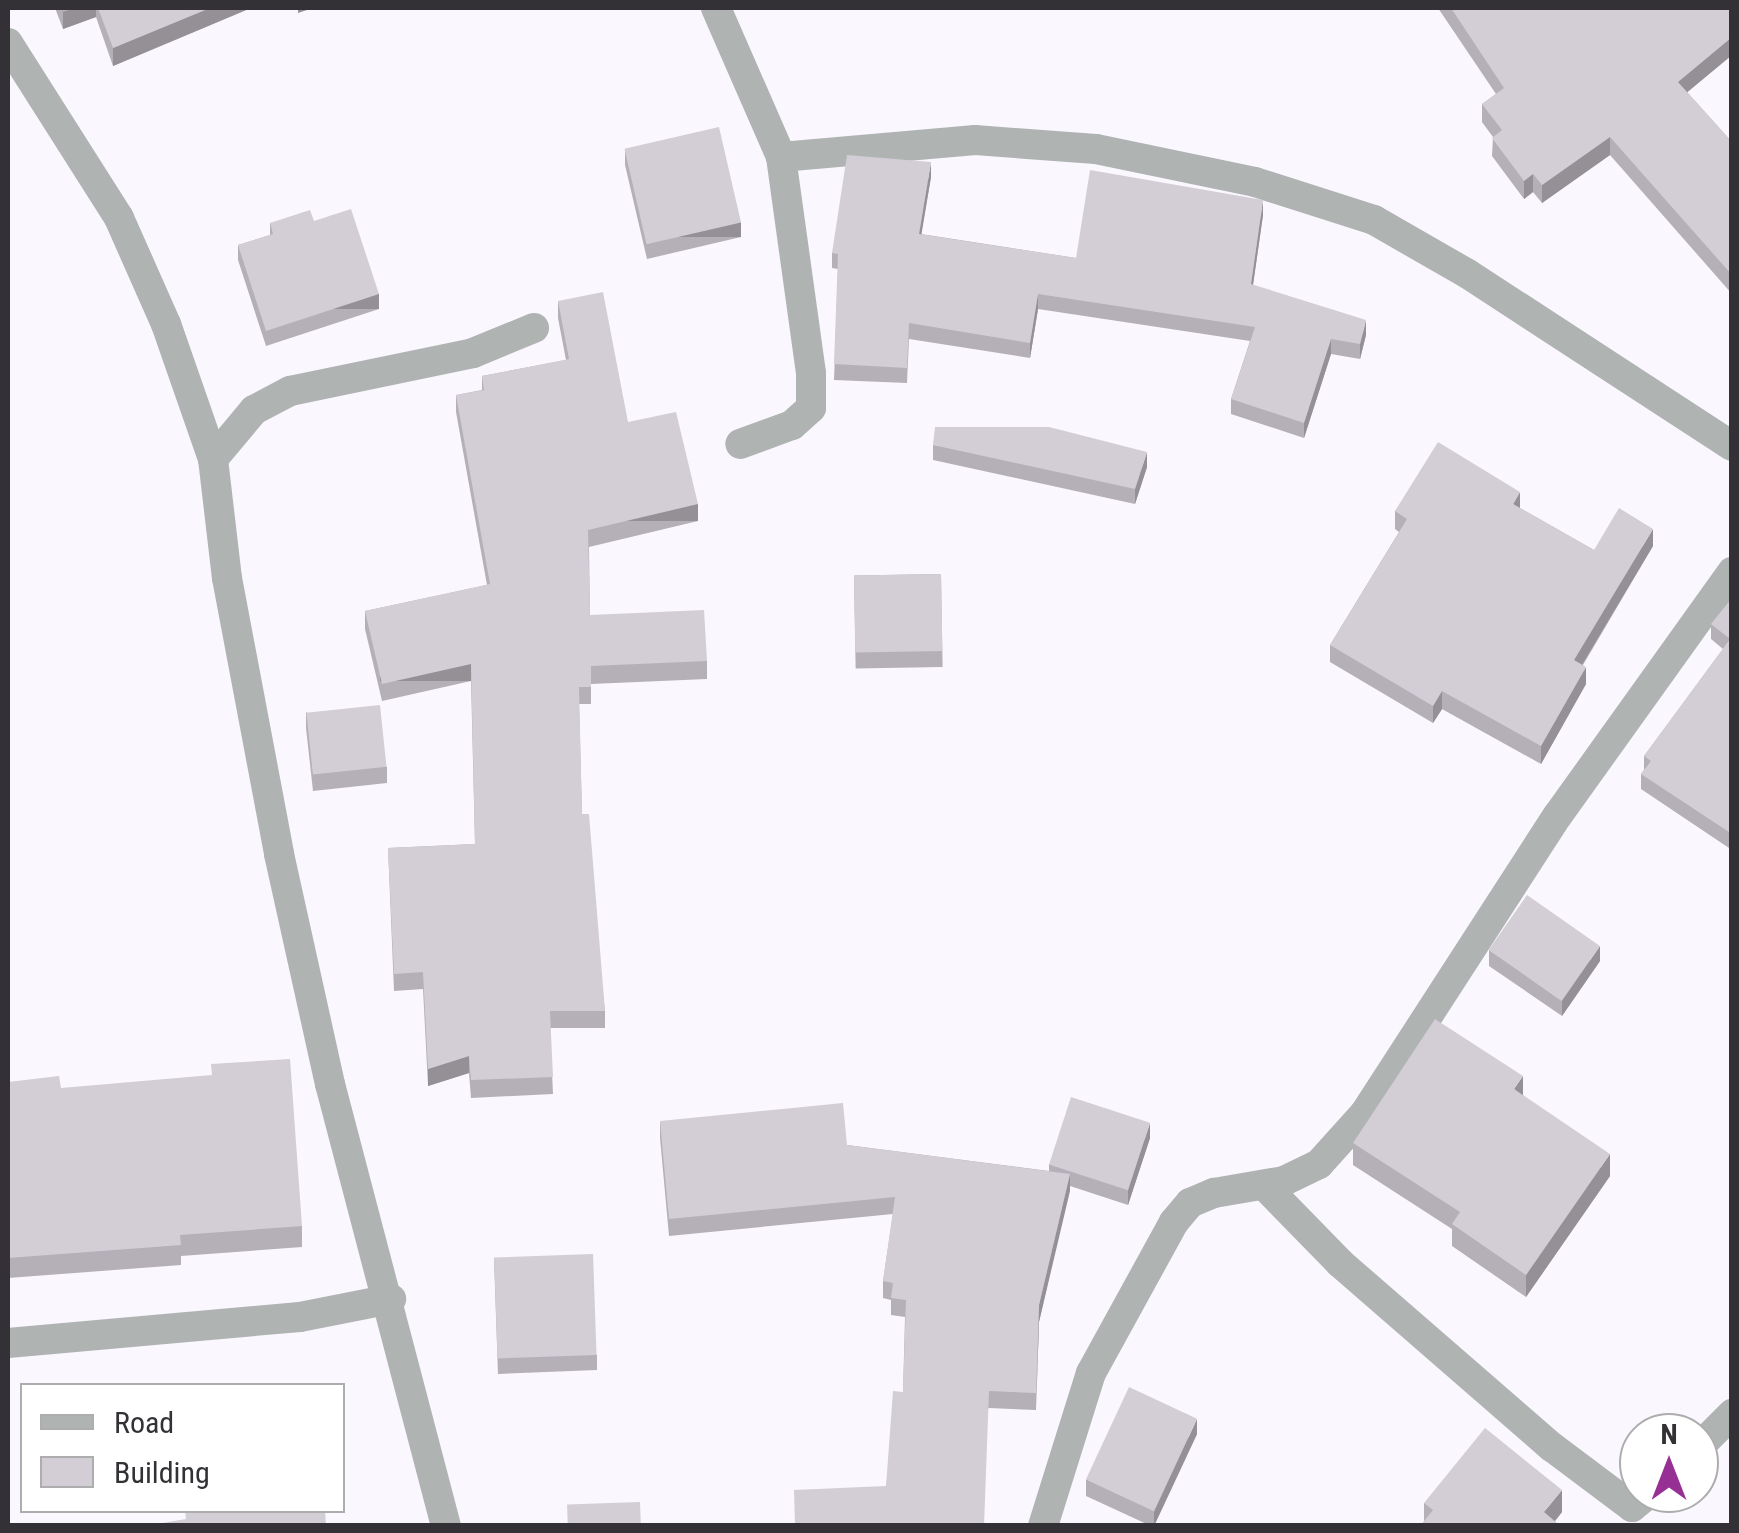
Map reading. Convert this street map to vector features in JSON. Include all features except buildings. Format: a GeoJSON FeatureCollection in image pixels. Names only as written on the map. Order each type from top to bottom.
{"type":"FeatureCollection","features":[{"type":"Feature","properties":{"kind":"street"},"geometry":{"type":"LineString","coordinates":[[716,8],[781,157],[805,310],[811,408],[792,426],[740,444]]}},
{"type":"Feature","properties":{"kind":"street"},"geometry":{"type":"LineString","coordinates":[[8,43],[119,218],[166,324],[213,459],[227,578],[279,854],[330,1084],[391,1299],[446,1526]]}},
{"type":"Feature","properties":{"kind":"street"},"geometry":{"type":"LineString","coordinates":[[781,157],[975,140],[1096,149],[1255,182],[1374,220],[1468,274],[1732,446]]}},
{"type":"Feature","properties":{"kind":"street"},"geometry":{"type":"LineString","coordinates":[[213,459],[254,410],[290,391],[472,354],[534,328]]}},
{"type":"Feature","properties":{"kind":"street"},"geometry":{"type":"LineString","coordinates":[[1043,1526],[1091,1373],[1174,1222],[1190,1204],[1214,1193],[1264,1185],[1319,1164],[1365,1113],[1558,815],[1732,572]]}},
{"type":"Feature","properties":{"kind":"street"},"geometry":{"type":"LineString","coordinates":[[1264,1185],[1340,1263],[1552,1447],[1619,1498]]}},
{"type":"Feature","properties":{"kind":"street"},"geometry":{"type":"LineString","coordinates":[[8,1344],[300,1317],[391,1299]]}}]}
